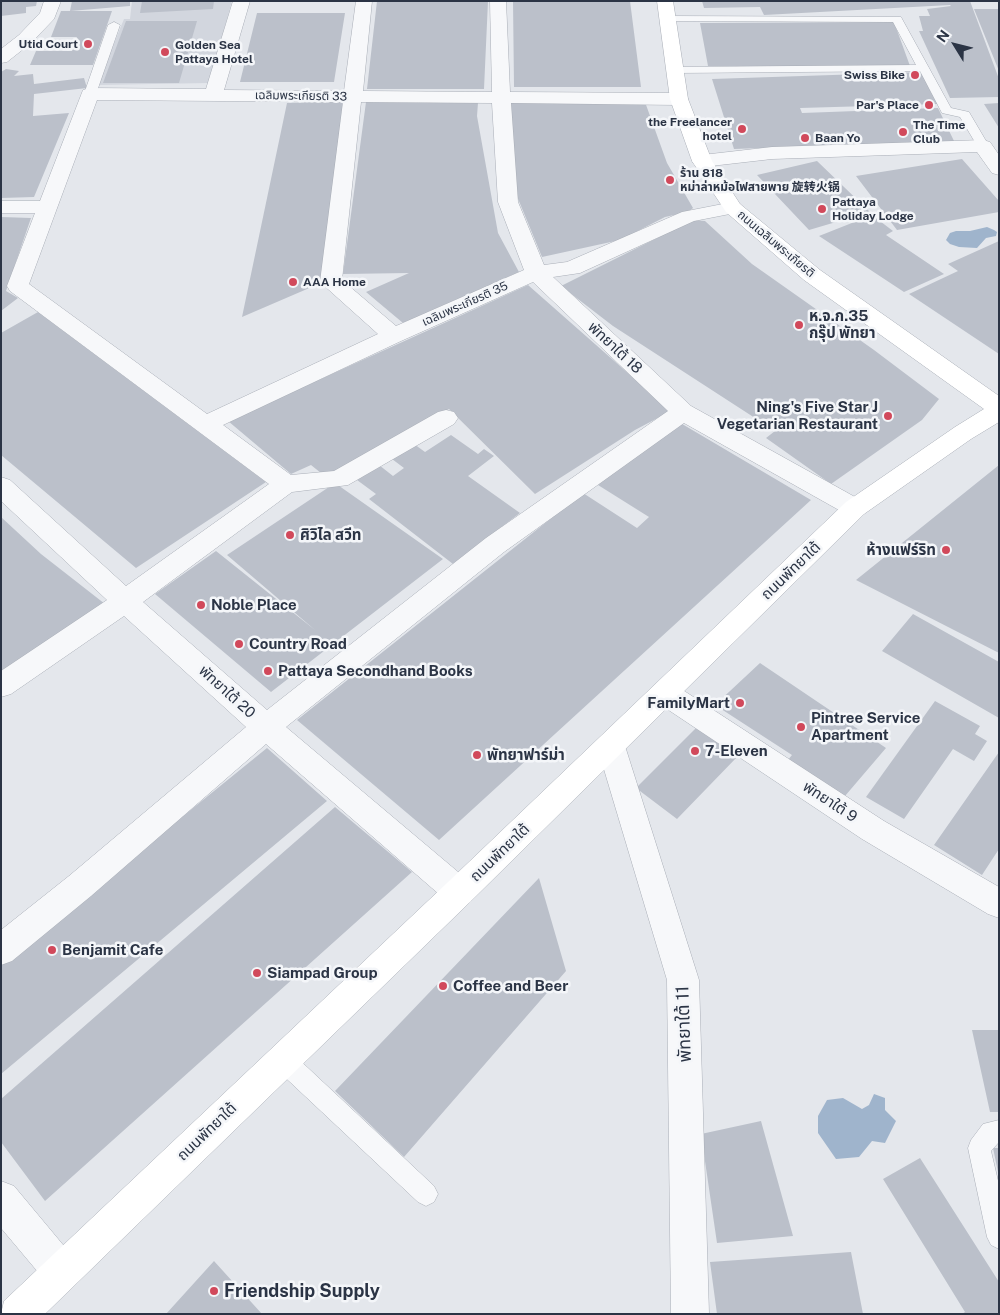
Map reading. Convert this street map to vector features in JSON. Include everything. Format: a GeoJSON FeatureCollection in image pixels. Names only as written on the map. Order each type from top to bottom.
{"type":"FeatureCollection","features":[{"type":"Feature","properties":{"kind":"main road","name":"ถนนเฉลิมพระเกียรติ"},"geometry":{"type":"LineString","coordinates":[[667,10],[680,99],[702,161],[733,208],[812,275],[999,410]]}},
{"type":"Feature","properties":{"kind":"main road","name":"ถนนพัทยาใต้"},"geometry":{"type":"LineString","coordinates":[[18,1313],[459,892],[856,508],[999,410]]}},
{"type":"Feature","properties":{"kind":"street"},"geometry":{"type":"LineString","coordinates":[[1,58],[25,39],[48,15],[53,1]]}},
{"type":"Feature","properties":{"kind":"street"},"geometry":{"type":"LineString","coordinates":[[214,95],[242,1]]}},
{"type":"Feature","properties":{"kind":"street"},"geometry":{"type":"LineString","coordinates":[[364,1],[331,282],[393,336]]}},
{"type":"Feature","properties":{"kind":"street","name":"พัทยาใต้ 18"},"geometry":{"type":"LineString","coordinates":[[498,1],[501,97],[508,202],[536,273],[683,412],[856,508]]}},
{"type":"Feature","properties":{"kind":"street"},"geometry":{"type":"LineString","coordinates":[[90,94],[18,286],[286,484]]}},
{"type":"Feature","properties":{"kind":"street","name":"เฉลิมพระเกียรติ 33"},"geometry":{"type":"LineString","coordinates":[[90,94],[680,99]]}},
{"type":"Feature","properties":{"kind":"street"},"geometry":{"type":"LineString","coordinates":[[702,161],[772,153],[983,146],[999,168]]}},
{"type":"Feature","properties":{"kind":"street"},"geometry":{"type":"LineString","coordinates":[[1,207],[48,207]]}},
{"type":"Feature","properties":{"kind":"street","name":"เฉลิมพระเกียรติ 35"},"geometry":{"type":"LineString","coordinates":[[205,424],[393,336],[536,273],[572,268],[689,216],[733,208]]}},
{"type":"Feature","properties":{"kind":"street"},"geometry":{"type":"LineString","coordinates":[[1,950],[80,886],[266,727],[495,545],[683,412]]}},
{"type":"Feature","properties":{"kind":"street"},"geometry":{"type":"LineString","coordinates":[[1,686],[125,601],[286,484],[339,479],[446,418]]}},
{"type":"Feature","properties":{"kind":"street","name":"พัทยาใต้ 20"},"geometry":{"type":"LineString","coordinates":[[4,494],[266,727],[459,892]]}},
{"type":"Feature","properties":{"kind":"street","name":"พัทยาใต้ 9"},"geometry":{"type":"LineString","coordinates":[[665,693],[873,830],[999,904]]}},
{"type":"Feature","properties":{"kind":"street","name":"พัทยาใต้ 11"},"geometry":{"type":"LineString","coordinates":[[610,746],[683,980],[690,1314]]}},
{"type":"Feature","properties":{"kind":"street"},"geometry":{"type":"LineString","coordinates":[[1,1199],[61,1271]]}},
{"type":"Feature","properties":{"kind":"lane"},"geometry":{"type":"LineString","coordinates":[[667,10],[897,19],[946,110],[965,115],[983,146]]}},
{"type":"Feature","properties":{"kind":"lane"},"geometry":{"type":"LineString","coordinates":[[90,94],[114,25]]}},
{"type":"Feature","properties":{"kind":"lane"},"geometry":{"type":"LineString","coordinates":[[675,70],[924,68]]}},
{"type":"Feature","properties":{"kind":"lane"},"geometry":{"type":"LineString","coordinates":[[283,1060],[426,1194]]}},
{"type":"Feature","properties":{"kind":"lane"},"geometry":{"type":"LineString","coordinates":[[999,1131],[991,1132],[979,1148],[999,1238]]}},
{"type":"Feature","properties":{"kind":"shaded area","name":"Golden Sea Pattaya Hotel"},"geometry":{"type":"Polygon","coordinates":[[[132,1],[232,1],[209,83],[97,85],[124,19],[130,19],[132,1]]]}},
{"type":"Feature","properties":{"kind":"water"},"geometry":{"type":"Polygon","coordinates":[[[987,227],[997,232],[996,236],[986,238],[977,248],[959,247],[950,244],[946,240],[950,233],[956,231],[970,231],[987,227]]]}},
{"type":"Feature","properties":{"kind":"water"},"geometry":{"type":"Polygon","coordinates":[[[874,1094],[885,1098],[885,1110],[896,1121],[885,1143],[872,1141],[859,1157],[836,1159],[818,1133],[818,1116],[827,1100],[843,1098],[862,1109],[869,1105],[874,1094]]]}},
{"type":"Feature","properties":{"kind":"building"},"geometry":{"type":"Polygon","coordinates":[[[1,1],[37,1],[36,6],[26,7],[26,13],[1,16],[1,1]]]}},
{"type":"Feature","properties":{"kind":"building"},"geometry":{"type":"Polygon","coordinates":[[[72,1],[130,1],[130,6],[70,11],[72,1]]]}},
{"type":"Feature","properties":{"kind":"building"},"geometry":{"type":"Polygon","coordinates":[[[142,1],[214,1],[213,9],[140,13],[142,1]]]}},
{"type":"Feature","properties":{"kind":"building"},"geometry":{"type":"Polygon","coordinates":[[[377,1],[488,1],[484,89],[367,89],[377,1]]]}},
{"type":"Feature","properties":{"kind":"building"},"geometry":{"type":"Polygon","coordinates":[[[513,1],[630,1],[641,87],[514,87],[513,1]]]}},
{"type":"Feature","properties":{"kind":"building"},"geometry":{"type":"Polygon","coordinates":[[[702,1],[970,1],[999,79],[999,97],[950,98],[919,31],[923,31],[919,16],[930,16],[927,9],[950,5],[764,15],[760,7],[704,8],[702,1]]]}},
{"type":"Feature","properties":{"kind":"building"},"geometry":{"type":"Polygon","coordinates":[[[974,9],[999,9],[999,71],[974,9]]]}},
{"type":"Feature","properties":{"kind":"building","name":"Utid Court"},"geometry":{"type":"Polygon","coordinates":[[[61,11],[112,11],[93,65],[30,65],[36,51],[72,51],[77,37],[51,37],[61,11]]]}},
{"type":"Feature","properties":{"kind":"building"},"geometry":{"type":"Polygon","coordinates":[[[257,13],[345,13],[334,82],[240,82],[257,13]]]}},
{"type":"Feature","properties":{"kind":"building"},"geometry":{"type":"Polygon","coordinates":[[[126,21],[197,21],[179,83],[103,83],[126,21]]]}},
{"type":"Feature","properties":{"kind":"building"},"geometry":{"type":"Polygon","coordinates":[[[894,22],[910,66],[708,66],[700,23],[894,22]]]}},
{"type":"Feature","properties":{"kind":"building"},"geometry":{"type":"Polygon","coordinates":[[[6,69],[19,71],[14,76],[33,74],[34,84],[84,78],[87,88],[34,94],[33,116],[69,113],[34,197],[1,198],[1,72],[6,69]]]}},
{"type":"Feature","properties":{"kind":"building"},"geometry":{"type":"Polygon","coordinates":[[[923,72],[938,104],[800,108],[802,113],[938,108],[954,141],[734,149],[712,79],[923,72]]]}},
{"type":"Feature","properties":{"kind":"building"},"geometry":{"type":"Polygon","coordinates":[[[343,102],[321,283],[242,317],[287,103],[343,102]]]}},
{"type":"Feature","properties":{"kind":"building"},"geometry":{"type":"Polygon","coordinates":[[[366,102],[478,103],[477,116],[498,233],[519,272],[403,323],[366,292],[409,273],[343,274],[366,102]]]}},
{"type":"Feature","properties":{"kind":"building"},"geometry":{"type":"Polygon","coordinates":[[[510,102],[645,102],[667,163],[693,208],[688,212],[665,217],[620,240],[542,257],[514,189],[510,102]]]}},
{"type":"Feature","properties":{"kind":"building"},"geometry":{"type":"Polygon","coordinates":[[[999,103],[999,128],[984,104],[999,103]]]}},
{"type":"Feature","properties":{"kind":"building"},"geometry":{"type":"Polygon","coordinates":[[[962,159],[999,201],[999,212],[897,230],[856,176],[962,159]]]}},
{"type":"Feature","properties":{"kind":"building"},"geometry":{"type":"Polygon","coordinates":[[[817,161],[870,212],[809,230],[757,175],[817,161]]]}},
{"type":"Feature","properties":{"kind":"building"},"geometry":{"type":"Polygon","coordinates":[[[872,215],[893,231],[886,235],[944,274],[904,292],[819,236],[872,215]]]}},
{"type":"Feature","properties":{"kind":"building"},"geometry":{"type":"Polygon","coordinates":[[[1,217],[31,218],[6,291],[18,298],[1,311],[1,217]]]}},
{"type":"Feature","properties":{"kind":"building"},"geometry":{"type":"Polygon","coordinates":[[[693,220],[705,221],[752,264],[874,350],[939,399],[922,420],[831,484],[766,438],[775,431],[613,326],[561,286],[693,220]]]}},
{"type":"Feature","properties":{"kind":"building"},"geometry":{"type":"Polygon","coordinates":[[[999,241],[999,354],[909,294],[958,271],[948,264],[999,241]]]}},
{"type":"Feature","properties":{"kind":"building"},"geometry":{"type":"Polygon","coordinates":[[[528,285],[671,411],[635,430],[535,494],[449,409],[326,477],[311,465],[291,474],[228,421],[528,285]]]}},
{"type":"Feature","properties":{"kind":"building"},"geometry":{"type":"Polygon","coordinates":[[[38,312],[266,482],[136,568],[1,455],[1,333],[38,312]]]}},
{"type":"Feature","properties":{"kind":"building"},"geometry":{"type":"Polygon","coordinates":[[[677,421],[811,500],[439,840],[297,720],[583,493],[637,528],[649,517],[598,485],[677,421]]]}},
{"type":"Feature","properties":{"kind":"building"},"geometry":{"type":"Polygon","coordinates":[[[451,435],[478,454],[484,449],[494,456],[468,476],[520,513],[453,564],[369,499],[376,494],[357,480],[379,465],[393,476],[404,468],[392,459],[414,444],[425,452],[451,435]]]}},
{"type":"Feature","properties":{"kind":"building","name":"ห้างแฟร์ริท"},"geometry":{"type":"Polygon","coordinates":[[[999,465],[999,653],[856,580],[999,465]]]}},
{"type":"Feature","properties":{"kind":"building"},"geometry":{"type":"Polygon","coordinates":[[[335,483],[443,559],[271,692],[155,594],[216,551],[315,630],[227,555],[335,483]]]}},
{"type":"Feature","properties":{"kind":"building"},"geometry":{"type":"Polygon","coordinates":[[[1,517],[41,554],[105,604],[1,673],[1,517]]]}},
{"type":"Feature","properties":{"kind":"building"},"geometry":{"type":"Polygon","coordinates":[[[913,614],[999,662],[999,718],[882,651],[913,614]]]}},
{"type":"Feature","properties":{"kind":"building","name":"Pintree Service Apartment"},"geometry":{"type":"Polygon","coordinates":[[[760,663],[886,748],[845,796],[787,761],[792,755],[715,705],[760,663]]]}},
{"type":"Feature","properties":{"kind":"building"},"geometry":{"type":"Polygon","coordinates":[[[935,701],[980,726],[975,734],[987,741],[974,761],[953,749],[904,819],[866,797],[935,701]]]}},
{"type":"Feature","properties":{"kind":"building"},"geometry":{"type":"Polygon","coordinates":[[[697,727],[738,756],[677,819],[636,788],[697,727]]]}},
{"type":"Feature","properties":{"kind":"building"},"geometry":{"type":"Polygon","coordinates":[[[267,748],[327,801],[1,1074],[1,964],[267,748]]]}},
{"type":"Feature","properties":{"kind":"building"},"geometry":{"type":"Polygon","coordinates":[[[999,752],[999,849],[982,875],[934,845],[999,752]]]}},
{"type":"Feature","properties":{"kind":"building"},"geometry":{"type":"Polygon","coordinates":[[[335,807],[412,872],[45,1201],[1,1142],[1,1099],[335,807]]]}},
{"type":"Feature","properties":{"kind":"building"},"geometry":{"type":"Polygon","coordinates":[[[539,878],[566,971],[404,1157],[335,1091],[539,878]]]}},
{"type":"Feature","properties":{"kind":"building"},"geometry":{"type":"Polygon","coordinates":[[[972,1030],[999,1030],[999,1112],[990,1112],[972,1030]]]}},
{"type":"Feature","properties":{"kind":"building"},"geometry":{"type":"Polygon","coordinates":[[[761,1121],[793,1236],[717,1243],[701,1134],[761,1121]]]}},
{"type":"Feature","properties":{"kind":"building"},"geometry":{"type":"Polygon","coordinates":[[[993,1148],[999,1148],[999,1172],[998,1172],[993,1148]]]}},
{"type":"Feature","properties":{"kind":"building"},"geometry":{"type":"Polygon","coordinates":[[[920,1158],[999,1282],[999,1314],[962,1314],[965,1312],[883,1179],[920,1158]]]}},
{"type":"Feature","properties":{"kind":"building"},"geometry":{"type":"Polygon","coordinates":[[[851,1252],[863,1314],[717,1314],[710,1262],[851,1252]]]}},
{"type":"Feature","properties":{"kind":"building","name":"Friendship Supply"},"geometry":{"type":"Polygon","coordinates":[[[214,1261],[262,1314],[166,1314],[214,1261]]]}},
{"type":"Feature","properties":{"kind":"place","name":"Utid Court"},"geometry":{"type":"Point","coordinates":[88,44]}},
{"type":"Feature","properties":{"kind":"place","name":"Golden Sea Pattaya Hotel"},"geometry":{"type":"Point","coordinates":[165,52]}},
{"type":"Feature","properties":{"kind":"place","name":"Swiss Bike"},"geometry":{"type":"Point","coordinates":[915,75]}},
{"type":"Feature","properties":{"kind":"place","name":"Par's Place"},"geometry":{"type":"Point","coordinates":[929,105]}},
{"type":"Feature","properties":{"kind":"place","name":"the Freelancer hotel"},"geometry":{"type":"Point","coordinates":[742,129]}},
{"type":"Feature","properties":{"kind":"place","name":"The Time Club"},"geometry":{"type":"Point","coordinates":[903,132]}},
{"type":"Feature","properties":{"kind":"place","name":"Baan Yo"},"geometry":{"type":"Point","coordinates":[805,138]}},
{"type":"Feature","properties":{"kind":"place","name":"ร้าน 818 หม่าล่าหม้อไฟสายพาย 旋转火锅"},"geometry":{"type":"Point","coordinates":[670,180]}},
{"type":"Feature","properties":{"kind":"place","name":"Pattaya Holiday Lodge"},"geometry":{"type":"Point","coordinates":[822,209]}},
{"type":"Feature","properties":{"kind":"place","name":"AAA Home"},"geometry":{"type":"Point","coordinates":[293,282]}},
{"type":"Feature","properties":{"kind":"place","name":"ห.จ.ก.35 กรุ๊ป พัทยา"},"geometry":{"type":"Point","coordinates":[799,325]}},
{"type":"Feature","properties":{"kind":"place","name":"Ning's Five Star J Vegetarian Restaurant"},"geometry":{"type":"Point","coordinates":[888,416]}},
{"type":"Feature","properties":{"kind":"place","name":"ศิวิไล สวีท"},"geometry":{"type":"Point","coordinates":[290,535]}},
{"type":"Feature","properties":{"kind":"place","name":"ห้างแฟร์ริท"},"geometry":{"type":"Point","coordinates":[946,550]}},
{"type":"Feature","properties":{"kind":"place","name":"Noble Place"},"geometry":{"type":"Point","coordinates":[201,605]}},
{"type":"Feature","properties":{"kind":"place","name":"Country Road"},"geometry":{"type":"Point","coordinates":[239,644]}},
{"type":"Feature","properties":{"kind":"place","name":"Pattaya Secondhand Books"},"geometry":{"type":"Point","coordinates":[268,671]}},
{"type":"Feature","properties":{"kind":"place","name":"FamilyMart"},"geometry":{"type":"Point","coordinates":[740,703]}},
{"type":"Feature","properties":{"kind":"place","name":"Pintree Service Apartment"},"geometry":{"type":"Point","coordinates":[801,727]}},
{"type":"Feature","properties":{"kind":"place","name":"7-Eleven"},"geometry":{"type":"Point","coordinates":[695,751]}},
{"type":"Feature","properties":{"kind":"place","name":"พัทยาฟาร์ม่า"},"geometry":{"type":"Point","coordinates":[477,755]}},
{"type":"Feature","properties":{"kind":"place","name":"Benjamit Cafe"},"geometry":{"type":"Point","coordinates":[52,950]}},
{"type":"Feature","properties":{"kind":"place","name":"Siampad Group"},"geometry":{"type":"Point","coordinates":[257,973]}},
{"type":"Feature","properties":{"kind":"place","name":"Coffee and Beer"},"geometry":{"type":"Point","coordinates":[443,986]}},
{"type":"Feature","properties":{"kind":"place","name":"Friendship Supply"},"geometry":{"type":"Point","coordinates":[214,1291]}}]}
